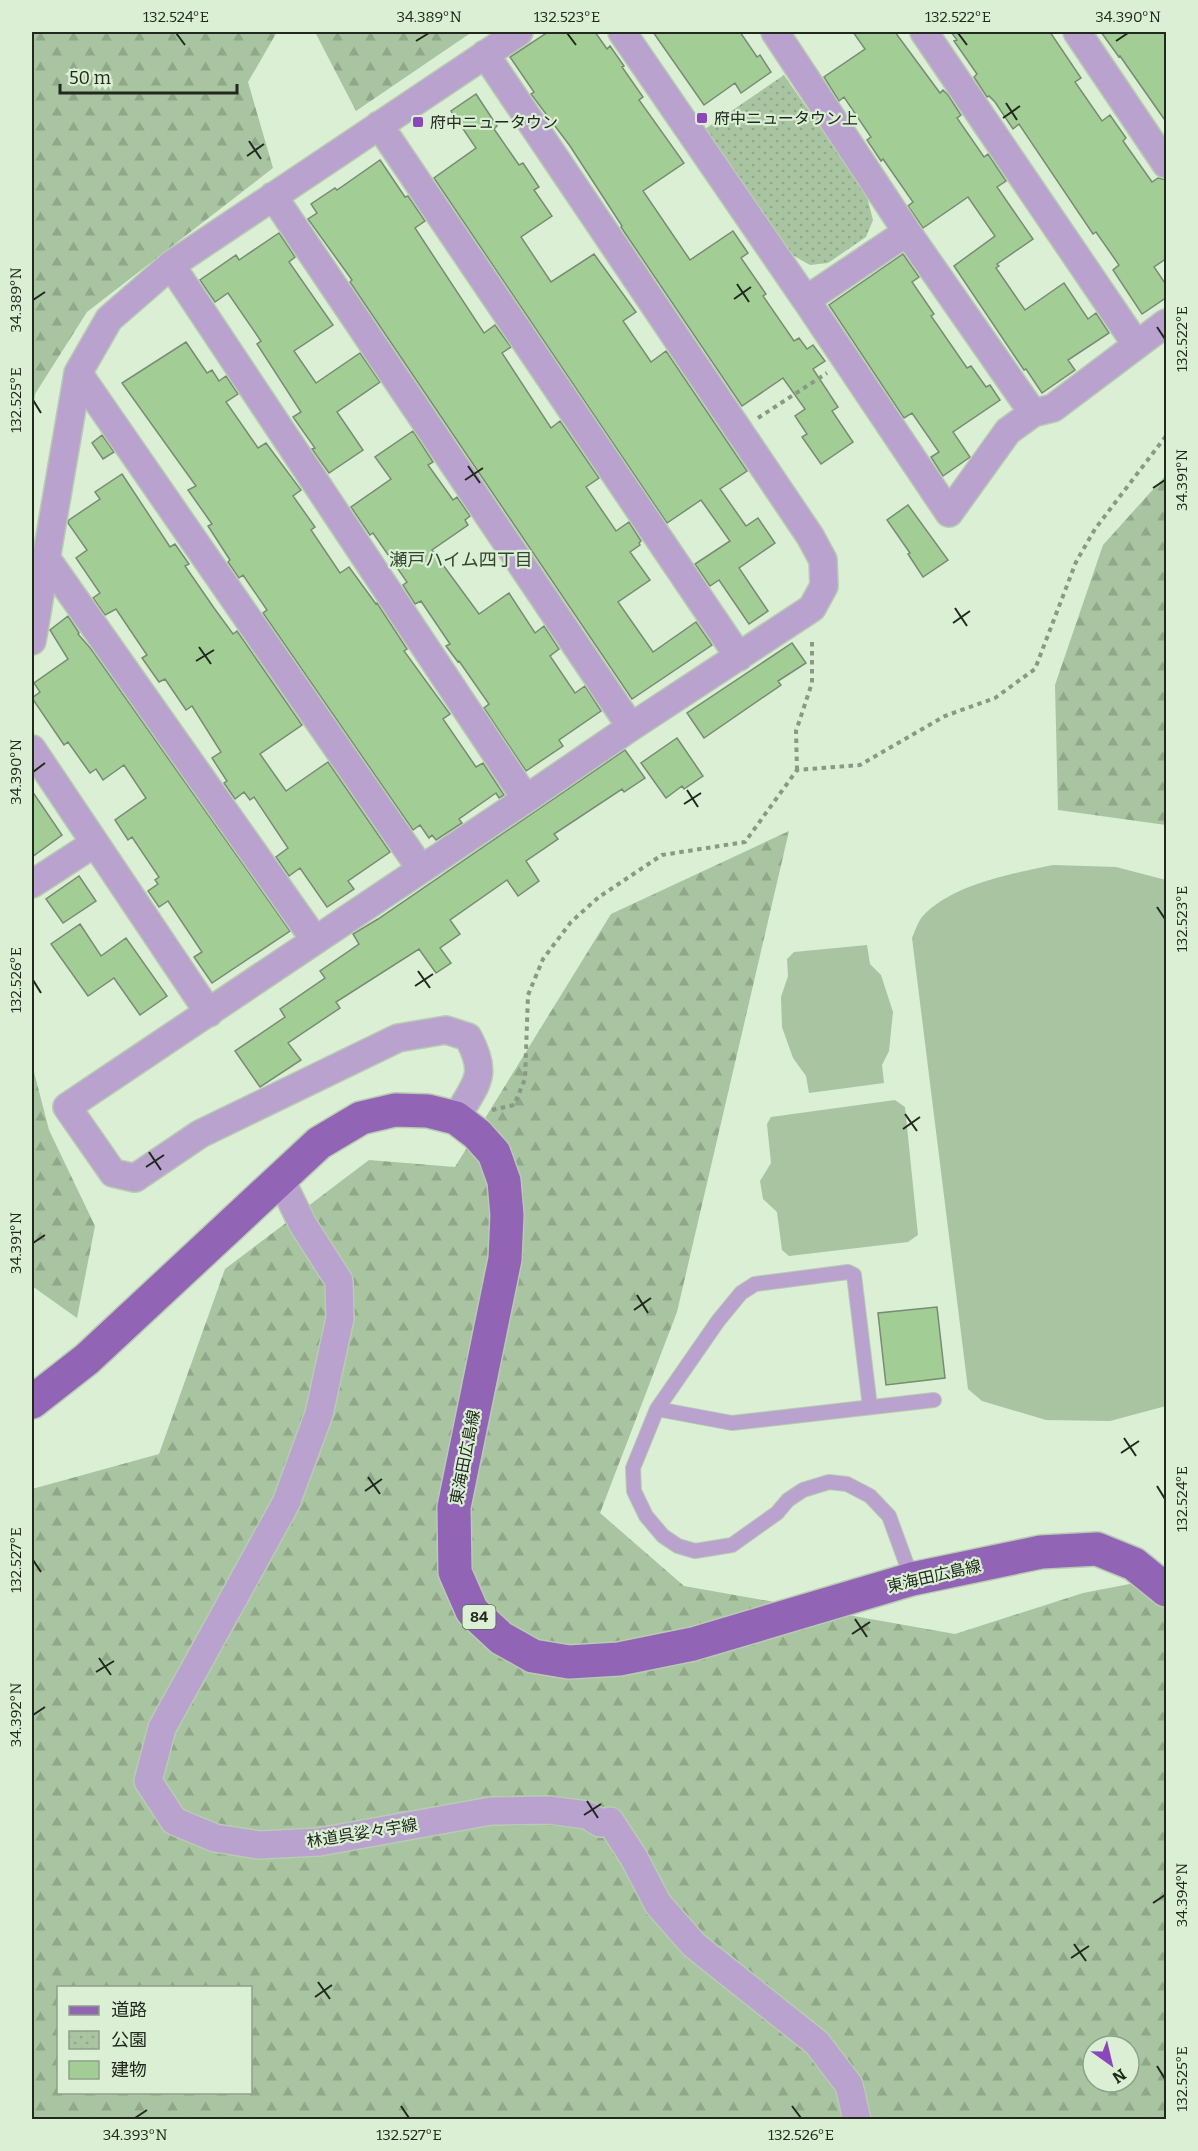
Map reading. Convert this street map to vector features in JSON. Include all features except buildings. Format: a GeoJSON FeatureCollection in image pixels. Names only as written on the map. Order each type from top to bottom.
{"type":"FeatureCollection","features":[{"type":"Feature","properties":{"kind":"main road","name":"東海田広島線"},"geometry":{"type":"LineString","coordinates":[[32,1402],[87,1359],[319,1143],[361,1118],[395,1110],[428,1111],[456,1118],[477,1134],[494,1153],[504,1180],[507,1215],[505,1259],[454,1507],[455,1572],[472,1611],[501,1638],[533,1656],[569,1662],[619,1659],[693,1644],[912,1579],[1041,1552],[1097,1549],[1134,1563],[1167,1590]]}},
{"type":"Feature","properties":{"kind":"street"},"geometry":{"type":"LineString","coordinates":[[32,641],[78,373],[109,319],[171,265],[519,32]]}},
{"type":"Feature","properties":{"kind":"street"},"geometry":{"type":"LineString","coordinates":[[622,32],[949,513],[1008,431],[1032,412],[1053,408],[1167,323]]}},
{"type":"Feature","properties":{"kind":"street"},"geometry":{"type":"LineString","coordinates":[[775,32],[908,232],[1032,412]]}},
{"type":"Feature","properties":{"kind":"street"},"geometry":{"type":"LineString","coordinates":[[924,32],[1136,344]]}},
{"type":"Feature","properties":{"kind":"street"},"geometry":{"type":"LineString","coordinates":[[1077,32],[1167,164]]}},
{"type":"Feature","properties":{"kind":"street"},"geometry":{"type":"LineString","coordinates":[[456,1118],[479,1078],[479,1057],[468,1037],[446,1030],[398,1038],[200,1134],[135,1178],[113,1173],[67,1107],[631,727],[812,608],[824,586],[823,560],[810,536],[485,54]]}},
{"type":"Feature","properties":{"kind":"street"},"geometry":{"type":"LineString","coordinates":[[379,125],[739,657]]}},
{"type":"Feature","properties":{"kind":"street"},"geometry":{"type":"LineString","coordinates":[[273,196],[631,727]]}},
{"type":"Feature","properties":{"kind":"street"},"geometry":{"type":"LineString","coordinates":[[806,300],[908,232]]}},
{"type":"Feature","properties":{"kind":"street"},"geometry":{"type":"LineString","coordinates":[[171,265],[526,799]]}},
{"type":"Feature","properties":{"kind":"street"},"geometry":{"type":"LineString","coordinates":[[78,373],[421,869]]}},
{"type":"Feature","properties":{"kind":"street"},"geometry":{"type":"LineString","coordinates":[[46,558],[315,940]]}},
{"type":"Feature","properties":{"kind":"street"},"geometry":{"type":"LineString","coordinates":[[32,748],[209,1013]]}},
{"type":"Feature","properties":{"kind":"street"},"geometry":{"type":"LineString","coordinates":[[32,884],[95,843]]}},
{"type":"Feature","properties":{"kind":"street","name":"林道呉娑々宇線"},"geometry":{"type":"LineString","coordinates":[[280,1179],[302,1223],[339,1281],[340,1318],[319,1414],[286,1503],[162,1728],[147,1781],[174,1821],[215,1838],[259,1845],[319,1842],[491,1811],[549,1810],[587,1815],[600,1823],[610,1821],[634,1858],[658,1904],[694,1946],[817,2043],[849,2085],[857,2120]]}},
{"type":"Feature","properties":{"kind":"lane"},"geometry":{"type":"LineString","coordinates":[[870,1407],[854,1275],[848,1272],[755,1284],[741,1293],[718,1321],[657,1409],[633,1468],[634,1491],[646,1516],[663,1536],[678,1546],[696,1551],[732,1545],[777,1513],[788,1500],[803,1490],[829,1482],[847,1484],[870,1496],[889,1516],[912,1579]]}},
{"type":"Feature","properties":{"kind":"lane"},"geometry":{"type":"LineString","coordinates":[[657,1409],[732,1423],[934,1400]]}},
{"type":"Feature","properties":{"kind":"path"},"geometry":{"type":"LineString","coordinates":[[738,431],[846,361]]}},
{"type":"Feature","properties":{"kind":"path"},"geometry":{"type":"LineString","coordinates":[[797,770],[860,765],[945,716],[995,698],[1035,669],[1052,621],[1081,554],[1095,530],[1167,436]]}},
{"type":"Feature","properties":{"kind":"path"},"geometry":{"type":"LineString","coordinates":[[456,1118],[514,1105],[525,1079],[528,995],[543,959],[571,922],[599,897],[662,855],[745,842],[797,770],[796,731],[812,683],[812,608]]}},
{"type":"Feature","properties":{"kind":"green space"},"geometry":{"type":"Polygon","coordinates":[[[32,32],[277,32],[248,82],[273,168],[87,312],[35,394],[32,419],[32,32]]]}},
{"type":"Feature","properties":{"kind":"green space"},"geometry":{"type":"Polygon","coordinates":[[[315,32],[472,32],[356,111],[315,32]]]}},
{"type":"Feature","properties":{"kind":"green space"},"geometry":{"type":"Polygon","coordinates":[[[784,75],[866,193],[873,220],[866,237],[828,263],[810,265],[787,252],[705,129],[784,75]]]}},
{"type":"Feature","properties":{"kind":"green space"},"geometry":{"type":"Polygon","coordinates":[[[1166,475],[1166,825],[1058,810],[1055,685],[1103,545],[1166,475]]]}},
{"type":"Feature","properties":{"kind":"green space"},"geometry":{"type":"Polygon","coordinates":[[[789,831],[677,1312],[600,1513],[684,1586],[955,1634],[1083,1593],[1166,1577],[1166,2119],[32,2120],[32,1489],[159,1454],[225,1269],[369,1160],[455,1167],[611,914],[789,831]]]}},
{"type":"Feature","properties":{"kind":"green space"},"geometry":{"type":"Polygon","coordinates":[[[1053,865],[1116,867],[1166,880],[1166,1406],[1110,1421],[1046,1420],[982,1401],[968,1389],[912,938],[922,917],[949,896],[983,882],[1053,865]]]}},
{"type":"Feature","properties":{"kind":"green space"},"geometry":{"type":"Polygon","coordinates":[[[867,945],[870,964],[881,975],[893,1012],[889,1051],[882,1065],[884,1083],[809,1093],[806,1076],[793,1058],[782,1027],[781,997],[788,976],[787,959],[794,952],[867,945]]]}},
{"type":"Feature","properties":{"kind":"green space"},"geometry":{"type":"Polygon","coordinates":[[[32,1064],[49,1130],[95,1226],[77,1318],[32,1286],[32,1064]]]}},
{"type":"Feature","properties":{"kind":"green space"},"geometry":{"type":"Polygon","coordinates":[[[895,1100],[905,1107],[918,1235],[908,1242],[789,1256],[782,1250],[777,1212],[763,1199],[760,1181],[771,1163],[767,1124],[771,1117],[895,1100]]]}},
{"type":"Feature","properties":{"kind":"place","name":"府中ニュータウン上"},"geometry":{"type":"Point","coordinates":[702,118]}},
{"type":"Feature","properties":{"kind":"place","name":"府中ニュータウン"},"geometry":{"type":"Point","coordinates":[418,122]}},
{"type":"Feature","properties":{"kind":"district","name":"瀬戸ハイム四丁目"},"geometry":{"type":"Point","coordinates":[461,560]}}]}
